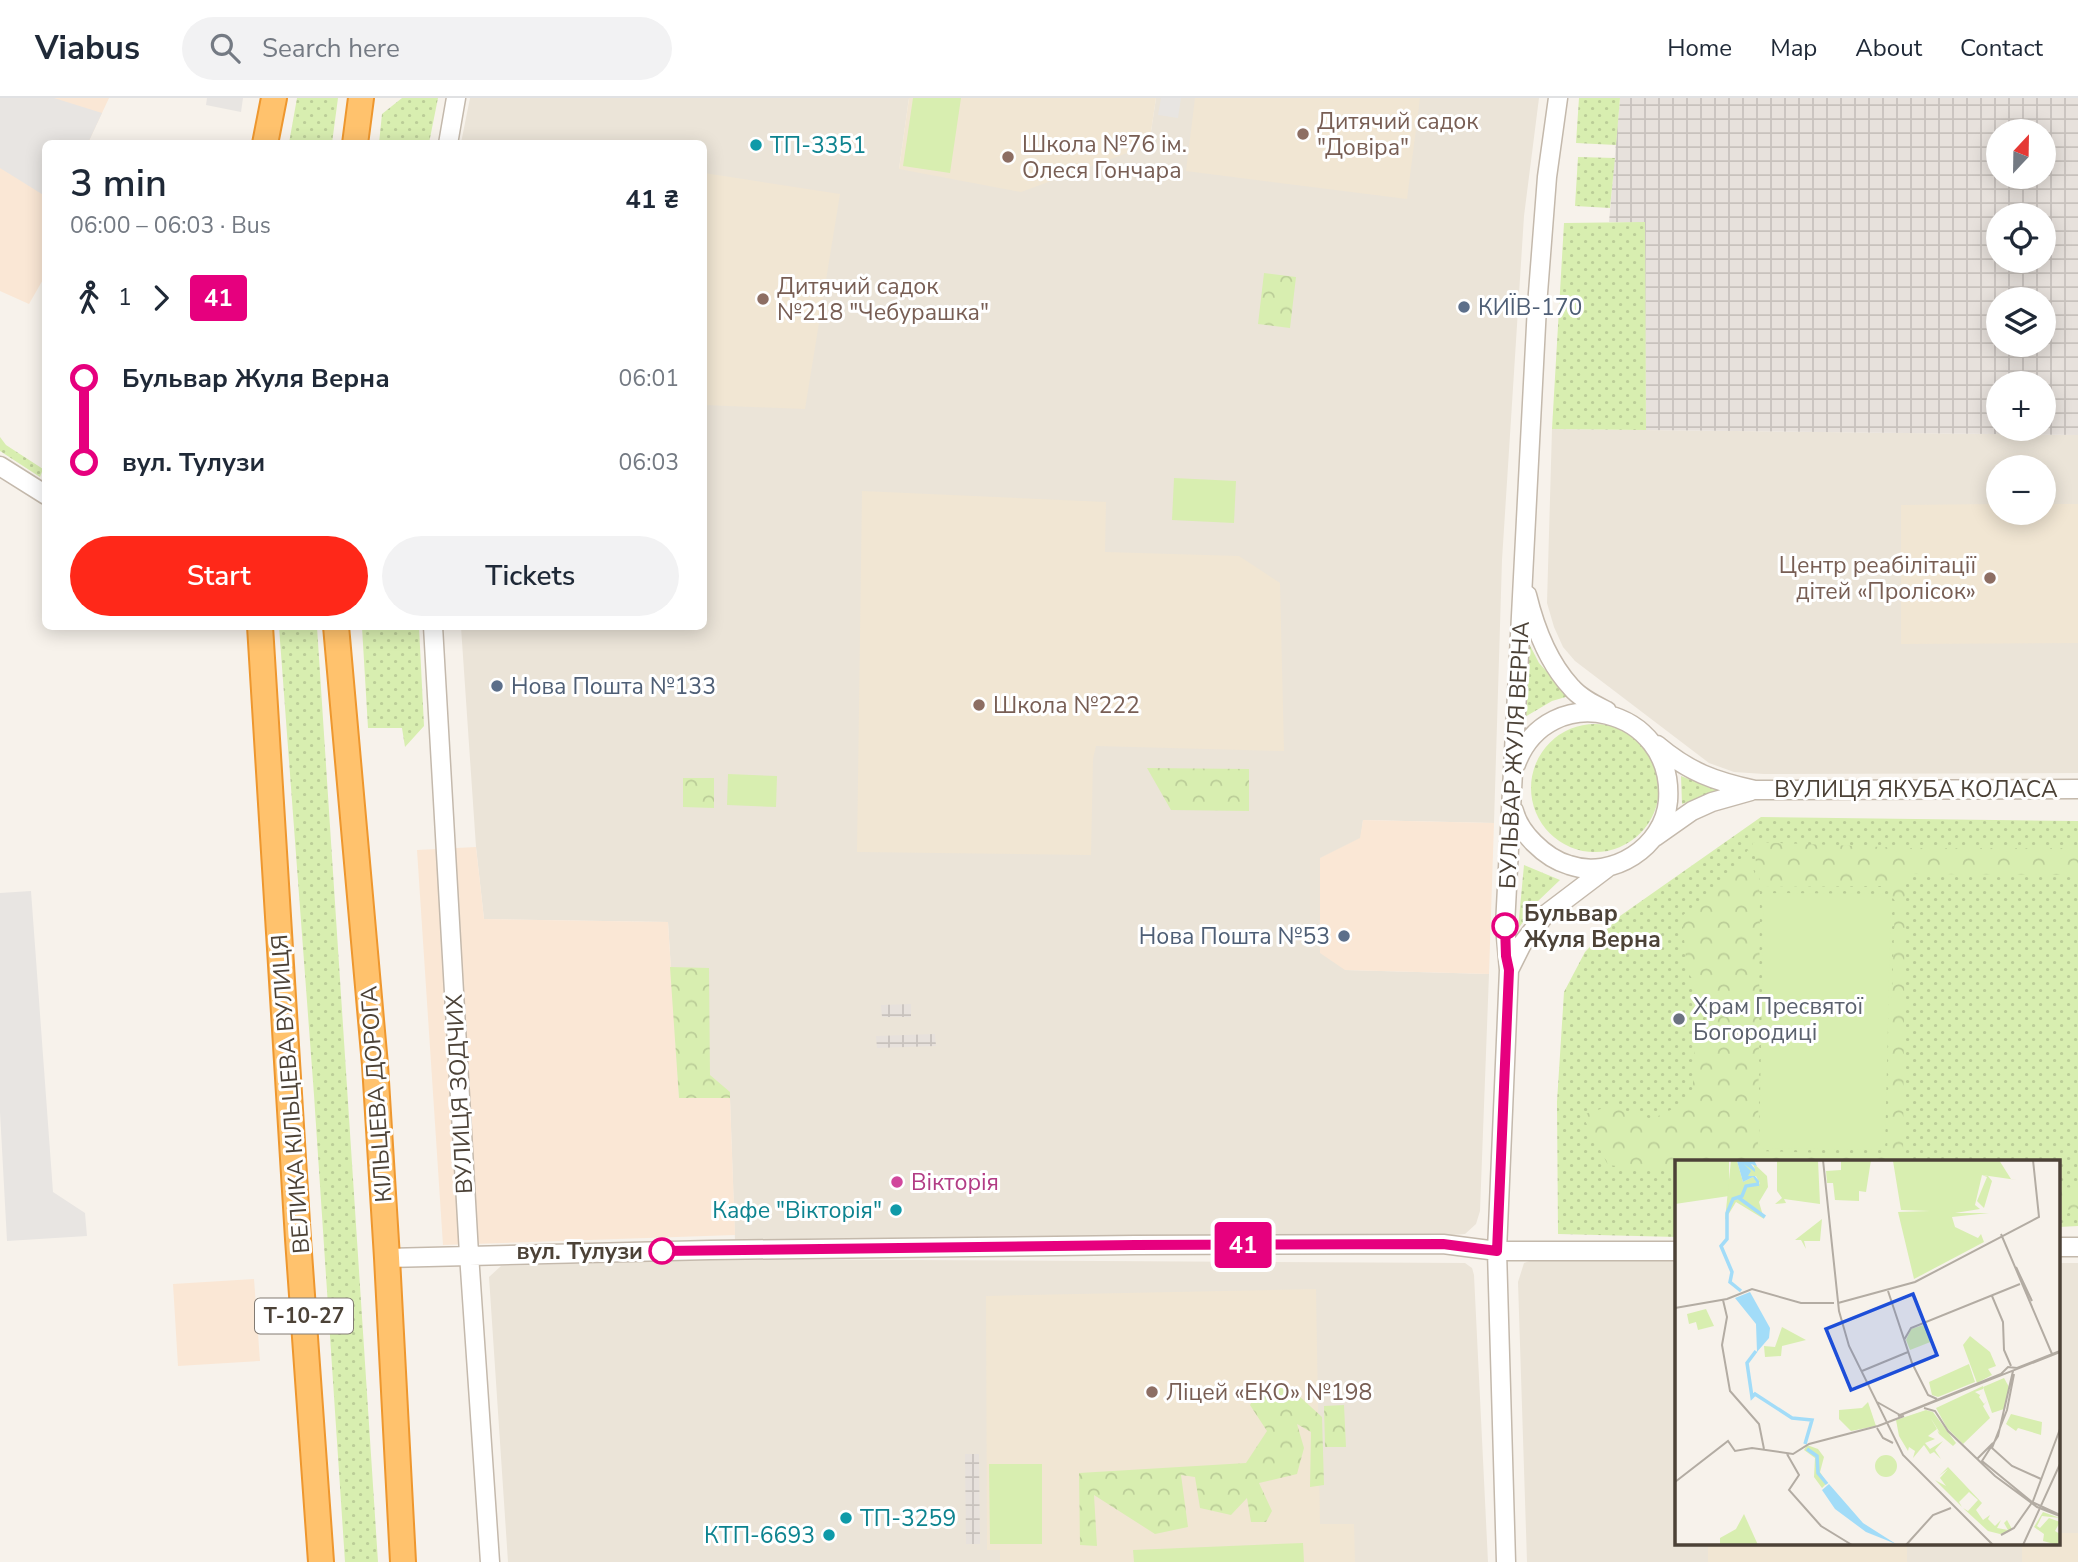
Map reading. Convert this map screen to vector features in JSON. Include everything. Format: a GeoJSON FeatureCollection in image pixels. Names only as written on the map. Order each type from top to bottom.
{"type":"FeatureCollection","features":[{"type":"Feature","properties":{"kind":"highway"},"geometry":{"type":"LineString","coordinates":[[266,140],[274,98]]}},
{"type":"Feature","properties":{"kind":"highway"},"geometry":{"type":"LineString","coordinates":[[356,140],[361,98]]}},
{"type":"Feature","properties":{"kind":"highway","name":"ВЕЛИКА КІЛЬЦЕВА ВУЛИЦЯ"},"geometry":{"type":"LineString","coordinates":[[260,630],[321,1562]]}},
{"type":"Feature","properties":{"kind":"highway","name":"КІЛЬЦЕВА ДОРОГА"},"geometry":{"type":"LineString","coordinates":[[336,630],[375,1065],[403,1562]]}},
{"type":"Feature","properties":{"kind":"street"},"geometry":{"type":"LineString","coordinates":[[449,140],[456,98]]}},
{"type":"Feature","properties":{"kind":"street","name":"БУЛЬВАР ЖУЛЯ ВЕРНА"},"geometry":{"type":"LineString","coordinates":[[1506,1562],[1497,1251],[1509,970],[1505,926],[1538,293],[1547,177],[1558,98]]}},
{"type":"Feature","properties":{"kind":"street"},"geometry":{"type":"LineString","coordinates":[[0,466],[42,492]]}},
{"type":"Feature","properties":{"kind":"street","name":"БУЛЬВАР ЖУЛЯ ВЕРНА"},"geometry":{"type":"LineString","coordinates":[[1524,581],[1533,621],[1552,660],[1572,689],[1594,705],[1619,717]]}},
{"type":"Feature","properties":{"kind":"street","name":"ВУЛИЦЯ ЗОДЧИХ"},"geometry":{"type":"LineString","coordinates":[[433,630],[469,1254],[490,1562]]}},
{"type":"Feature","properties":{"kind":"street"},"geometry":{"type":"LineString","coordinates":[[1512,803],[1516,818],[1527,836],[1546,855],[1571,866],[1592,869],[1622,862],[1643,849],[1654,838],[1668,804],[1668,777],[1660,755],[1642,731],[1619,717],[1591,712],[1568,715],[1547,725],[1529,741],[1514,771]]}},
{"type":"Feature","properties":{"kind":"street","name":"ВУЛИЦЯ ЯКУБА КОЛАСА"},"geometry":{"type":"LineString","coordinates":[[1651,741],[1671,757],[1717,782],[1755,790],[2078,789]]}},
{"type":"Feature","properties":{"kind":"street","name":"ВУЛИЦЯ ЯКУБА КОЛАСА"},"geometry":{"type":"LineString","coordinates":[[1654,838],[1692,811],[1712,802],[1755,790]]}},
{"type":"Feature","properties":{"kind":"street","name":"БУЛЬВАР ЖУЛЯ ВЕРНА"},"geometry":{"type":"LineString","coordinates":[[1509,970],[1522,944],[1545,915],[1608,867]]}},
{"type":"Feature","properties":{"kind":"street"},"geometry":{"type":"LineString","coordinates":[[387,1258],[469,1254],[1135,1245],[1443,1244],[1497,1251],[1675,1251]]}},
{"type":"Feature","properties":{"kind":"street"},"geometry":{"type":"LineString","coordinates":[[2060,1247],[2078,1247]]}},
{"type":"Feature","properties":{"kind":"shaded area"},"geometry":{"type":"Polygon","coordinates":[[[0,98],[109,98],[89,140],[42,140],[42,281],[29,304],[0,291],[0,98]]]}},
{"type":"Feature","properties":{"kind":"shaded area"},"geometry":{"type":"Polygon","coordinates":[[[0,98],[54,98],[102,113],[89,140],[42,140],[42,194],[0,168],[0,98]]]}},
{"type":"Feature","properties":{"kind":"shaded area"},"geometry":{"type":"Polygon","coordinates":[[[207,98],[243,98],[241,112],[206,105],[207,98]]]}},
{"type":"Feature","properties":{"kind":"shaded area"},"geometry":{"type":"Polygon","coordinates":[[[470,98],[909,98],[899,169],[1149,145],[1156,98],[1539,98],[1524,216],[1502,560],[1494,823],[1363,820],[1345,970],[1489,974],[1480,1211],[1476,1224],[1465,1234],[1441,1236],[735,1241],[730,1099],[679,1098],[668,922],[484,919],[476,847],[461,630],[707,630],[707,140],[462,140],[470,98]]]}},
{"type":"Feature","properties":{"kind":"shaded area","name":"Школа №76 ім. Олеся Гончара"},"geometry":{"type":"Polygon","coordinates":[[[909,98],[1156,98],[1149,145],[1021,192],[899,169],[909,98]]]}},
{"type":"Feature","properties":{"kind":"shaded area"},"geometry":{"type":"Polygon","coordinates":[[[1161,98],[1181,98],[1178,118],[1158,115],[1161,98]]]}},
{"type":"Feature","properties":{"kind":"shaded area","name":"Дитячий садок \"Довіра\""},"geometry":{"type":"Polygon","coordinates":[[[1195,98],[1420,98],[1407,199],[1186,171],[1195,98]]]}},
{"type":"Feature","properties":{"kind":"shaded area"},"geometry":{"type":"Polygon","coordinates":[[[1620,98],[2078,98],[2078,435],[2056,435],[2056,371],[1986,371],[1986,434],[1646,430],[1645,223],[1609,222],[1620,98]]]}},
{"type":"Feature","properties":{"kind":"shaded area","name":"Дитячий садок №218 \"Чебурашка\""},"geometry":{"type":"Polygon","coordinates":[[[707,173],[840,194],[805,409],[707,405],[707,173]]]}},
{"type":"Feature","properties":{"kind":"shaded area"},"geometry":{"type":"Polygon","coordinates":[[[1552,429],[1986,434],[1986,441],[2056,441],[2056,435],[2078,435],[2078,773],[1734,772],[1709,763],[1575,661],[1563,647],[1547,603],[1552,429]]]}},
{"type":"Feature","properties":{"kind":"shaded area","name":"Школа №222"},"geometry":{"type":"Polygon","coordinates":[[[862,491],[1106,502],[1105,552],[1239,556],[1280,583],[1284,751],[1096,746],[1093,759],[1091,855],[857,852],[862,491]]]}},
{"type":"Feature","properties":{"kind":"shaded area","name":"Центр реабілітації дітей «Пролісок»"},"geometry":{"type":"Polygon","coordinates":[[[1986,504],[1986,525],[2056,525],[2056,504],[2078,504],[2078,643],[1901,644],[1901,505],[1986,504]]]}},
{"type":"Feature","properties":{"kind":"shaded area"},"geometry":{"type":"Polygon","coordinates":[[[1363,820],[1494,823],[1489,974],[1345,970],[1320,953],[1320,858],[1360,838],[1363,820]]]}},
{"type":"Feature","properties":{"kind":"shaded area"},"geometry":{"type":"Polygon","coordinates":[[[476,847],[484,919],[668,922],[679,1098],[730,1098],[735,1235],[443,1245],[417,850],[476,847]]]}},
{"type":"Feature","properties":{"kind":"shaded area"},"geometry":{"type":"Polygon","coordinates":[[[31,891],[53,1192],[85,1213],[87,1236],[7,1241],[0,1112],[0,893],[31,891]]]}},
{"type":"Feature","properties":{"kind":"shaded area"},"geometry":{"type":"Polygon","coordinates":[[[911,1004],[911,1017],[882,1017],[881,1005],[911,1004]]]}},
{"type":"Feature","properties":{"kind":"shaded area"},"geometry":{"type":"Polygon","coordinates":[[[935,1034],[936,1046],[877,1048],[876,1036],[935,1034]]]}},
{"type":"Feature","properties":{"kind":"shaded area"},"geometry":{"type":"Polygon","coordinates":[[[1540,1257],[1675,1259],[1675,1544],[2060,1544],[2060,1263],[2078,1263],[2078,1562],[1527,1562],[1518,1282],[1524,1263],[1540,1257]]]}},
{"type":"Feature","properties":{"kind":"shaded area"},"geometry":{"type":"Polygon","coordinates":[[[736,1259],[1465,1263],[1472,1268],[1474,1275],[1488,1562],[508,1562],[489,1277],[501,1266],[736,1259]]]}},
{"type":"Feature","properties":{"kind":"shaded area"},"geometry":{"type":"Polygon","coordinates":[[[254,1279],[260,1361],[178,1366],[173,1284],[254,1279]]]}},
{"type":"Feature","properties":{"kind":"shaded area","name":"Ліцей «ЕКО» №198"},"geometry":{"type":"Polygon","coordinates":[[[1316,1289],[1320,1524],[1354,1524],[1355,1562],[1000,1562],[1000,1550],[987,1550],[986,1296],[1316,1289]]]}},
{"type":"Feature","properties":{"kind":"shaded area"},"geometry":{"type":"Polygon","coordinates":[[[965,1454],[979,1454],[980,1544],[966,1544],[965,1454]]]}},
{"type":"Feature","properties":{"kind":"shaded area"},"geometry":{"type":"Polygon","coordinates":[[[2060,1533],[2078,1533],[2078,1562],[2022,1562],[2022,1544],[2060,1544],[2060,1533]]]}},
{"type":"Feature","properties":{"kind":"shaded area"},"geometry":{"type":"Polygon","coordinates":[[[1708,1544],[1907,1544],[1907,1562],[1708,1562],[1708,1544]]]}},
{"type":"Feature","properties":{"kind":"green space"},"geometry":{"type":"Polygon","coordinates":[[[297,98],[338,98],[332,140],[290,140],[297,98]]]}},
{"type":"Feature","properties":{"kind":"green space"},"geometry":{"type":"Polygon","coordinates":[[[402,98],[438,98],[430,140],[379,140],[382,114],[402,98]]]}},
{"type":"Feature","properties":{"kind":"green space"},"geometry":{"type":"Polygon","coordinates":[[[913,98],[961,98],[950,173],[903,166],[913,98]]]}},
{"type":"Feature","properties":{"kind":"green space"},"geometry":{"type":"Polygon","coordinates":[[[1579,98],[1620,98],[1616,145],[1576,143],[1579,98]]]}},
{"type":"Feature","properties":{"kind":"green space"},"geometry":{"type":"Polygon","coordinates":[[[1578,157],[1615,158],[1610,208],[1575,206],[1578,157]]]}},
{"type":"Feature","properties":{"kind":"green space"},"geometry":{"type":"Polygon","coordinates":[[[1645,222],[1646,430],[1552,429],[1564,223],[1645,222]]]}},
{"type":"Feature","properties":{"kind":"green space"},"geometry":{"type":"Polygon","coordinates":[[[1264,273],[1296,277],[1290,328],[1258,324],[1264,273]]]}},
{"type":"Feature","properties":{"kind":"green space"},"geometry":{"type":"Polygon","coordinates":[[[0,437],[6,445],[42,468],[40,477],[0,451],[0,437]]]}},
{"type":"Feature","properties":{"kind":"green space"},"geometry":{"type":"Polygon","coordinates":[[[1174,478],[1236,481],[1234,523],[1172,520],[1174,478]]]}},
{"type":"Feature","properties":{"kind":"green space"},"geometry":{"type":"Polygon","coordinates":[[[279,630],[317,630],[378,1562],[345,1562],[279,630]]]}},
{"type":"Feature","properties":{"kind":"green space"},"geometry":{"type":"Polygon","coordinates":[[[362,630],[419,630],[424,726],[405,747],[402,728],[368,728],[362,630]]]}},
{"type":"Feature","properties":{"kind":"green space"},"geometry":{"type":"Polygon","coordinates":[[[1524,634],[1539,663],[1569,696],[1552,701],[1523,718],[1524,634]]]}},
{"type":"Feature","properties":{"kind":"green space"},"geometry":{"type":"Polygon","coordinates":[[[1595,724],[1620,729],[1640,743],[1654,763],[1659,788],[1654,813],[1640,833],[1620,847],[1595,852],[1570,847],[1550,833],[1536,813],[1531,788],[1536,763],[1550,743],[1570,729],[1595,724]]]}},
{"type":"Feature","properties":{"kind":"green space"},"geometry":{"type":"Polygon","coordinates":[[[1147,768],[1249,769],[1249,811],[1171,810],[1147,768]]]}},
{"type":"Feature","properties":{"kind":"green space"},"geometry":{"type":"Polygon","coordinates":[[[728,774],[777,776],[776,807],[727,805],[728,774]]]}},
{"type":"Feature","properties":{"kind":"green space"},"geometry":{"type":"Polygon","coordinates":[[[1681,776],[1720,791],[1682,804],[1681,776]]]}},
{"type":"Feature","properties":{"kind":"green space"},"geometry":{"type":"Polygon","coordinates":[[[683,778],[714,778],[714,808],[683,807],[683,778]]]}},
{"type":"Feature","properties":{"kind":"green space"},"geometry":{"type":"Polygon","coordinates":[[[1761,817],[2078,821],[2078,1226],[2060,1227],[2060,1160],[1675,1160],[1675,1237],[1558,1234],[1557,1102],[1564,992],[1585,952],[1620,916],[1761,817]]]}},
{"type":"Feature","properties":{"kind":"green space"},"geometry":{"type":"Polygon","coordinates":[[[1752,842],[1909,848],[2078,848],[2078,875],[1905,874],[1903,1160],[1675,1160],[1675,1179],[1671,1172],[1608,1165],[1582,1115],[1610,1106],[1652,1119],[1693,1099],[1693,1057],[1710,1006],[1687,971],[1682,916],[1720,884],[1748,850],[1760,893],[1758,1151],[1887,1155],[1895,901],[1884,886],[1761,887],[1752,842]]]}},
{"type":"Feature","properties":{"kind":"green space"},"geometry":{"type":"Polygon","coordinates":[[[1524,865],[1560,880],[1537,902],[1518,929],[1524,865]]]}},
{"type":"Feature","properties":{"kind":"green space"},"geometry":{"type":"Polygon","coordinates":[[[1764,893],[1891,894],[1885,1150],[1759,1148],[1764,893]]]}},
{"type":"Feature","properties":{"kind":"green space"},"geometry":{"type":"Polygon","coordinates":[[[670,967],[709,968],[710,1075],[730,1092],[730,1098],[679,1098],[670,967]]]}},
{"type":"Feature","properties":{"kind":"green space"},"geometry":{"type":"Polygon","coordinates":[[[2060,1187],[2078,1188],[2078,1209],[2060,1210],[2060,1187]]]}},
{"type":"Feature","properties":{"kind":"green space"},"geometry":{"type":"Polygon","coordinates":[[[1287,1385],[1322,1417],[1324,1485],[1310,1487],[1311,1432],[1297,1424],[1304,1448],[1297,1474],[1259,1483],[1272,1511],[1266,1522],[1251,1522],[1247,1498],[1231,1515],[1200,1508],[1195,1477],[1181,1475],[1188,1527],[1155,1534],[1094,1495],[1097,1546],[1080,1545],[1079,1473],[1246,1463],[1267,1431],[1250,1405],[1258,1391],[1287,1385]]]}},
{"type":"Feature","properties":{"kind":"green space"},"geometry":{"type":"Polygon","coordinates":[[[1344,1405],[1346,1447],[1325,1447],[1324,1406],[1344,1405]]]}},
{"type":"Feature","properties":{"kind":"green space"},"geometry":{"type":"Polygon","coordinates":[[[989,1464],[1042,1464],[1042,1544],[990,1544],[989,1464]]]}},
{"type":"Feature","properties":{"kind":"green space"},"geometry":{"type":"Polygon","coordinates":[[[1303,1543],[1304,1562],[1134,1562],[1133,1550],[1303,1543]]]}},
{"type":"Feature","properties":{"kind":"bus line","name":"41"},"geometry":{"type":"LineString","coordinates":[[662,1251],[1443,1244],[1497,1251],[1509,970],[1505,926]]}},
{"type":"Feature","properties":{"kind":"place","name":"Дитячий садок \"Довіра\""},"geometry":{"type":"Point","coordinates":[1303,134]}},
{"type":"Feature","properties":{"kind":"place","name":"ТП-3351"},"geometry":{"type":"Point","coordinates":[756,145]}},
{"type":"Feature","properties":{"kind":"place","name":"Школа №76 ім. Олеся Гончара"},"geometry":{"type":"Point","coordinates":[1008,157]}},
{"type":"Feature","properties":{"kind":"place","name":"Дитячий садок №218 \"Чебурашка\""},"geometry":{"type":"Point","coordinates":[763,299]}},
{"type":"Feature","properties":{"kind":"place","name":"КИЇВ-170"},"geometry":{"type":"Point","coordinates":[1464,307]}},
{"type":"Feature","properties":{"kind":"place","name":"Центр реабілітації дітей «Пролісок»"},"geometry":{"type":"Point","coordinates":[1990,578]}},
{"type":"Feature","properties":{"kind":"place","name":"Нова Пошта №133"},"geometry":{"type":"Point","coordinates":[497,686]}},
{"type":"Feature","properties":{"kind":"place","name":"Школа №222"},"geometry":{"type":"Point","coordinates":[979,705]}},
{"type":"Feature","properties":{"kind":"place","name":"Бульвар Жуля Верна"},"geometry":{"type":"Point","coordinates":[1505,926]}},
{"type":"Feature","properties":{"kind":"place","name":"Нова Пошта №53"},"geometry":{"type":"Point","coordinates":[1344,936]}},
{"type":"Feature","properties":{"kind":"place","name":"Храм Пресвятої Богородиці"},"geometry":{"type":"Point","coordinates":[1679,1019]}},
{"type":"Feature","properties":{"kind":"place","name":"Вікторія"},"geometry":{"type":"Point","coordinates":[897,1182]}},
{"type":"Feature","properties":{"kind":"place","name":"Кафе \"Вікторія\""},"geometry":{"type":"Point","coordinates":[896,1210]}},
{"type":"Feature","properties":{"kind":"place","name":"вул. Тулузи"},"geometry":{"type":"Point","coordinates":[662,1251]}},
{"type":"Feature","properties":{"kind":"place","name":"Ліцей «ЕКО» №198"},"geometry":{"type":"Point","coordinates":[1152,1392]}},
{"type":"Feature","properties":{"kind":"place","name":"ТП-3259"},"geometry":{"type":"Point","coordinates":[846,1518]}},
{"type":"Feature","properties":{"kind":"place","name":"КТП-6693"},"geometry":{"type":"Point","coordinates":[829,1535]}}]}
